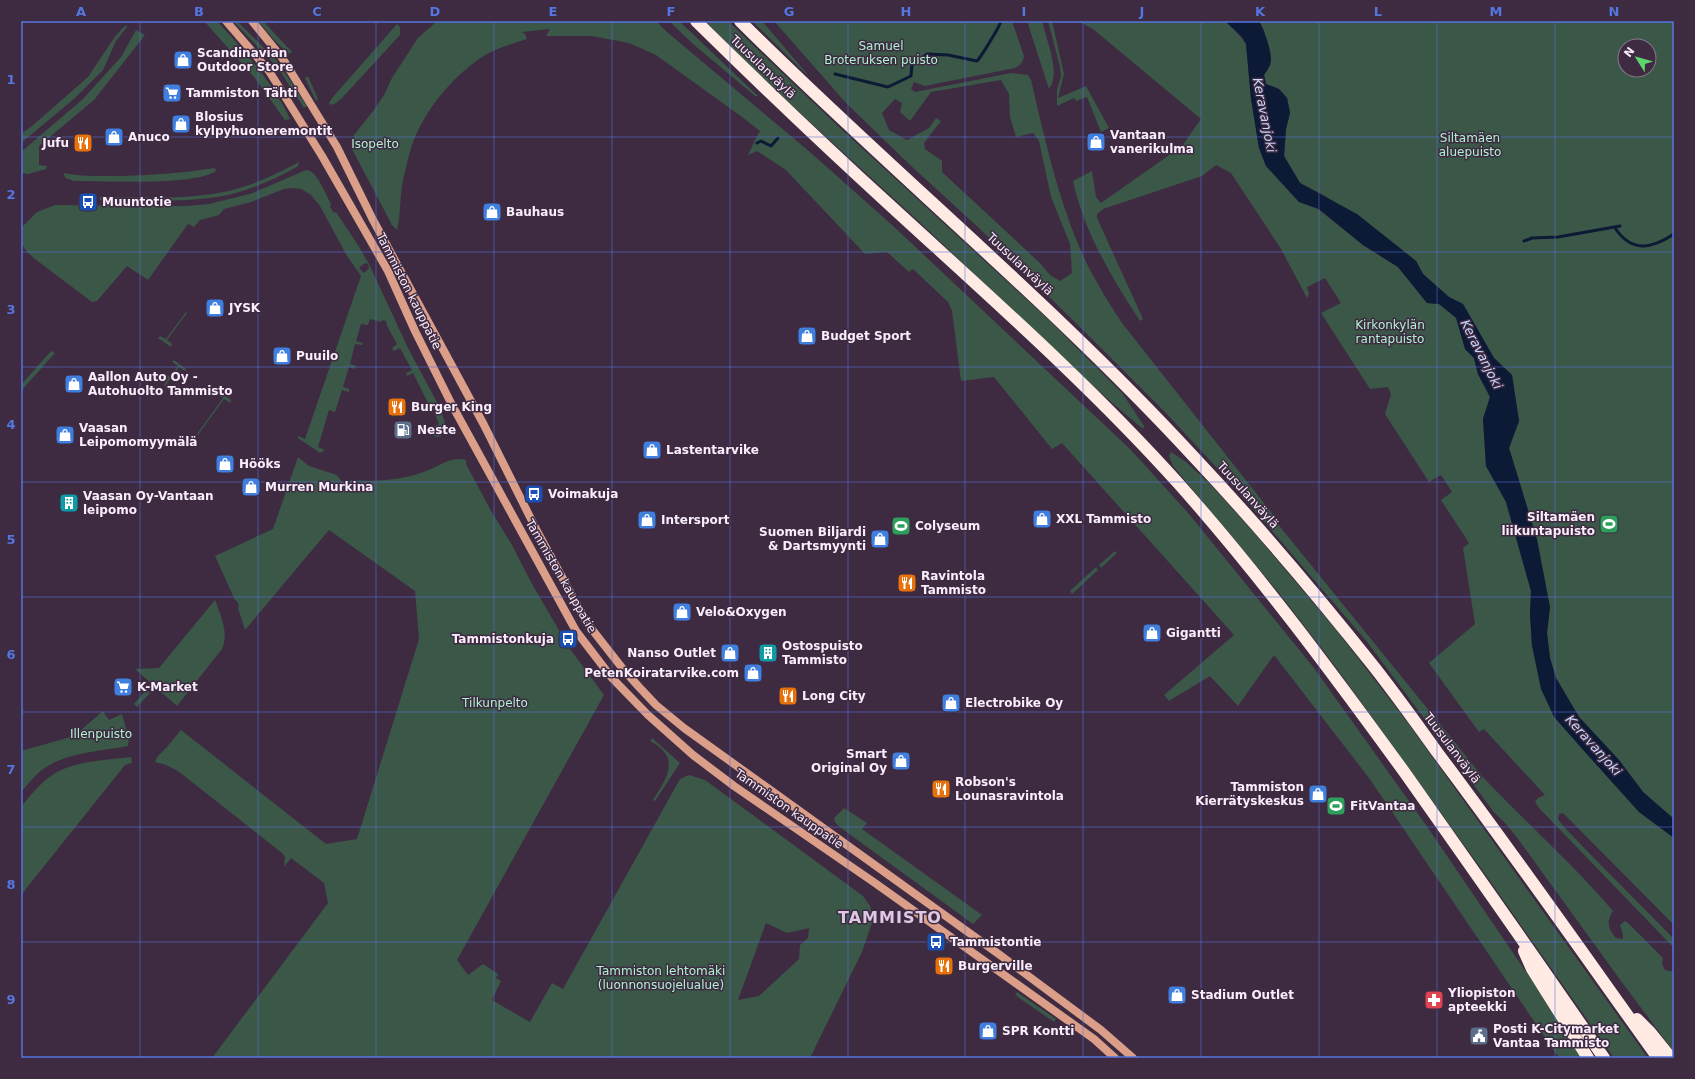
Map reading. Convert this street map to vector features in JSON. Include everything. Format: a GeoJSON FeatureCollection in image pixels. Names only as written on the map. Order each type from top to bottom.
{"type":"FeatureCollection","features":[{"type":"Feature","properties":{"kind":"highway","name":"Tuusulanväylä"},"geometry":{"type":"LineString","coordinates":[[696,21],[761,85],[989,294],[1085,387],[1177,482],[1248,565],[1303,634],[1510,921],[1604,1058]]}},
{"type":"Feature","properties":{"kind":"highway","name":"Tuusulanväylä"},"geometry":{"type":"LineString","coordinates":[[740,21],[781,63],[1008,272],[1103,363],[1163,423],[1238,505],[1322,602],[1377,671],[1487,818],[1658,1058]]}},
{"type":"Feature","properties":{"kind":"highway"},"geometry":{"type":"LineString","coordinates":[[1510,921],[1532,969],[1588,1058]]}},
{"type":"Feature","properties":{"kind":"highway"},"geometry":{"type":"LineString","coordinates":[[1612,994],[1650,1032],[1671,1058]]}},
{"type":"Feature","properties":{"kind":"main road","name":"Tammiston kauppatie"},"geometry":{"type":"LineString","coordinates":[[226,21],[269,71],[322,156],[388,271],[415,331],[452,405],[576,631],[612,678],[648,715],[698,759],[1094,1039],[1115,1058]]}},
{"type":"Feature","properties":{"kind":"main road","name":"Tammiston kauppatie"},"geometry":{"type":"LineString","coordinates":[[252,21],[283,59],[329,133],[372,218],[484,424],[538,533],[587,623],[623,670],[656,705],[684,728],[1101,1030],[1133,1058]]}},
{"type":"Feature","properties":{"kind":"green space"},"geometry":{"type":"Polygon","coordinates":[[[204,21],[217,21],[237,43],[267,80],[284,106],[290,119],[285,120],[254,77],[204,21]]]}},
{"type":"Feature","properties":{"kind":"green space"},"geometry":{"type":"Polygon","coordinates":[[[233,21],[237,21],[277,61],[307,106],[304,108],[278,68],[233,21]]]}},
{"type":"Feature","properties":{"kind":"green space"},"geometry":{"type":"Polygon","coordinates":[[[258,21],[263,21],[292,52],[289,54],[275,41],[258,21]]]}},
{"type":"Feature","properties":{"kind":"green space","name":"Isopelto"},"geometry":{"type":"Polygon","coordinates":[[[437,21],[656,21],[667,32],[811,153],[891,224],[1131,450],[1189,514],[1314,668],[1426,825],[1539,991],[1582,1058],[1559,1058],[1369,778],[1274,655],[1238,706],[1210,676],[1169,701],[1164,695],[1234,635],[1062,443],[1052,449],[994,377],[961,381],[952,311],[948,302],[913,269],[909,272],[887,252],[865,254],[786,170],[757,151],[748,155],[760,131],[656,55],[629,43],[592,36],[546,36],[550,29],[522,32],[525,34],[527,39],[498,49],[482,57],[458,76],[447,88],[428,113],[420,127],[409,155],[404,174],[397,230],[392,225],[352,149],[354,135],[384,95],[392,78],[418,38],[437,21]]]}},
{"type":"Feature","properties":{"kind":"green space"},"geometry":{"type":"Polygon","coordinates":[[[669,21],[679,21],[758,96],[755,96],[693,44],[669,21]]]}},
{"type":"Feature","properties":{"kind":"green space"},"geometry":{"type":"Polygon","coordinates":[[[705,21],[728,21],[839,127],[1050,321],[1123,394],[1144,426],[1143,429],[1088,381],[928,230],[759,75],[705,21]]]}},
{"type":"Feature","properties":{"kind":"green space"},"geometry":{"type":"Polygon","coordinates":[[[752,21],[762,21],[808,75],[803,71],[752,21]]]}},
{"type":"Feature","properties":{"kind":"green space","name":"Samuel Broteruksen puisto"},"geometry":{"type":"Polygon","coordinates":[[[774,21],[1012,21],[1024,56],[1023,60],[1017,67],[925,86],[914,82],[911,89],[915,92],[1011,73],[1028,75],[1031,80],[1055,176],[1070,223],[1089,268],[1122,323],[1271,512],[1277,523],[1482,776],[1581,876],[1613,911],[1609,918],[1609,925],[1616,938],[1623,939],[1620,925],[1625,921],[1663,958],[1662,964],[1665,970],[1674,972],[1674,1052],[1518,839],[1493,811],[1368,643],[1232,484],[1164,411],[1094,341],[980,229],[908,163],[846,103],[774,21]],[[1001,80],[931,92],[910,121],[900,112],[902,103],[895,99],[882,113],[889,130],[907,140],[929,128],[936,118],[941,121],[924,143],[925,149],[942,161],[942,172],[1039,262],[1050,275],[1060,281],[1072,273],[1070,244],[1051,197],[1039,141],[1033,133],[1016,137],[1010,117],[1009,94],[1001,80]]]}},
{"type":"Feature","properties":{"kind":"green space"},"geometry":{"type":"Polygon","coordinates":[[[1027,21],[1041,21],[1043,24],[1052,58],[1054,75],[1049,89],[1027,21]]]}},
{"type":"Feature","properties":{"kind":"green space"},"geometry":{"type":"Polygon","coordinates":[[[1048,21],[1052,21],[1064,74],[1058,98],[1086,86],[1109,128],[1101,132],[1087,97],[1076,101],[1074,98],[1057,106],[1057,90],[1061,76],[1048,21]]]}},
{"type":"Feature","properties":{"kind":"green space","name":"Kirkonkylän rantapuisto"},"geometry":{"type":"Polygon","coordinates":[[[1078,21],[1225,21],[1246,44],[1251,99],[1259,148],[1266,166],[1299,202],[1318,209],[1363,245],[1398,267],[1427,303],[1439,304],[1457,318],[1465,349],[1474,358],[1478,374],[1490,397],[1483,419],[1486,466],[1506,502],[1531,591],[1530,614],[1532,646],[1577,743],[1639,812],[1674,838],[1674,925],[1563,813],[1559,814],[1558,819],[1593,857],[1674,939],[1674,948],[1539,808],[1535,802],[1538,798],[1545,795],[1484,729],[1479,732],[1429,663],[1475,624],[1463,548],[1469,543],[1441,500],[1452,492],[1441,475],[1429,482],[1385,414],[1391,394],[1388,387],[1370,389],[1321,313],[1341,303],[1325,278],[1307,287],[1309,294],[1307,298],[1281,249],[1231,173],[1216,165],[1202,176],[1103,209],[1097,214],[1097,218],[1143,319],[1140,321],[1100,254],[1084,218],[1073,181],[1092,171],[1096,197],[1101,203],[1182,146],[1201,119],[1093,29],[1078,21]]]}},
{"type":"Feature","properties":{"kind":"green space","name":"Siltamäen aluepuisto"},"geometry":{"type":"Polygon","coordinates":[[[1259,21],[1674,21],[1674,819],[1643,792],[1619,760],[1579,717],[1556,678],[1550,658],[1547,633],[1550,607],[1522,491],[1509,448],[1519,421],[1512,375],[1494,358],[1463,304],[1449,297],[1423,274],[1416,261],[1381,233],[1325,196],[1300,183],[1284,156],[1286,129],[1290,112],[1287,98],[1279,89],[1266,84],[1264,75],[1271,64],[1264,30],[1259,21]]]}},
{"type":"Feature","properties":{"kind":"green space"},"geometry":{"type":"Polygon","coordinates":[[[397,24],[400,27],[400,35],[342,98],[336,103],[330,105],[329,103],[332,98],[397,24]]]}},
{"type":"Feature","properties":{"kind":"green space"},"geometry":{"type":"Polygon","coordinates":[[[126,25],[127,27],[116,41],[103,70],[75,98],[21,143],[21,134],[88,77],[116,35],[126,25]]]}},
{"type":"Feature","properties":{"kind":"green space"},"geometry":{"type":"Polygon","coordinates":[[[136,30],[145,35],[94,100],[39,146],[39,165],[47,166],[46,169],[28,174],[21,173],[21,152],[83,99],[121,57],[136,30]]]}},
{"type":"Feature","properties":{"kind":"green space"},"geometry":{"type":"Polygon","coordinates":[[[308,76],[318,99],[316,101],[305,78],[308,76]]]}},
{"type":"Feature","properties":{"kind":"green space"},"geometry":{"type":"Polygon","coordinates":[[[299,162],[298,166],[295,168],[257,186],[217,197],[174,201],[100,200],[100,197],[188,197],[223,192],[255,183],[299,162]]]}},
{"type":"Feature","properties":{"kind":"green space"},"geometry":{"type":"Polygon","coordinates":[[[215,168],[216,171],[205,176],[170,181],[148,182],[74,181],[66,178],[63,173],[85,176],[122,176],[168,174],[215,168]]]}},
{"type":"Feature","properties":{"kind":"green space"},"geometry":{"type":"Polygon","coordinates":[[[306,170],[314,174],[324,189],[331,204],[330,207],[334,213],[336,212],[370,266],[408,348],[440,408],[435,411],[431,408],[425,411],[423,408],[429,405],[413,373],[407,376],[406,373],[412,370],[400,348],[394,351],[392,348],[397,344],[387,326],[386,321],[383,320],[381,322],[370,319],[368,325],[361,324],[356,341],[363,343],[362,345],[355,344],[350,364],[356,366],[355,369],[349,367],[343,387],[349,389],[349,392],[342,390],[335,412],[329,410],[318,447],[325,450],[320,453],[298,438],[298,436],[305,439],[361,276],[347,256],[320,206],[311,195],[301,189],[284,189],[251,202],[224,209],[219,215],[200,220],[194,227],[188,224],[148,280],[127,266],[97,301],[92,302],[27,252],[23,246],[21,238],[21,228],[37,212],[55,205],[186,206],[209,204],[253,193],[306,170]],[[365,263],[359,268],[364,273],[369,268],[368,264],[365,263]]]}},
{"type":"Feature","properties":{"kind":"green space"},"geometry":{"type":"Polygon","coordinates":[[[186,312],[187,313],[167,340],[172,344],[171,347],[158,338],[160,336],[166,339],[186,312]]]}},
{"type":"Feature","properties":{"kind":"green space"},"geometry":{"type":"Polygon","coordinates":[[[51,351],[55,353],[21,391],[21,385],[51,351]]]}},
{"type":"Feature","properties":{"kind":"green space"},"geometry":{"type":"Polygon","coordinates":[[[174,360],[186,369],[185,371],[179,367],[165,386],[171,390],[170,392],[164,385],[168,379],[167,375],[170,377],[178,366],[172,362],[174,360]]]}},
{"type":"Feature","properties":{"kind":"green space"},"geometry":{"type":"Polygon","coordinates":[[[219,392],[231,400],[230,403],[224,399],[198,435],[197,434],[223,398],[217,394],[219,392]]]}},
{"type":"Feature","properties":{"kind":"green space"},"geometry":{"type":"Polygon","coordinates":[[[441,410],[445,423],[441,436],[437,437],[427,430],[439,424],[435,414],[441,410]]]}},
{"type":"Feature","properties":{"kind":"green space"},"geometry":{"type":"Polygon","coordinates":[[[1171,452],[1186,462],[1210,484],[1256,535],[1337,631],[1408,723],[1648,1058],[1614,1058],[1485,874],[1335,666],[1279,593],[1173,466],[1169,456],[1171,452]]]}},
{"type":"Feature","properties":{"kind":"green space","name":"Tilkunpelto"},"geometry":{"type":"Polygon","coordinates":[[[298,457],[309,466],[337,475],[342,482],[348,484],[351,480],[371,481],[412,476],[453,460],[466,460],[466,464],[490,509],[512,545],[532,584],[570,649],[604,695],[457,960],[468,975],[483,964],[497,973],[496,978],[501,981],[492,1000],[530,1022],[552,983],[563,989],[680,779],[689,775],[705,780],[863,896],[870,906],[873,920],[862,952],[810,1058],[212,1058],[328,903],[324,883],[291,858],[284,867],[285,857],[282,853],[178,771],[166,765],[155,762],[157,757],[181,730],[326,844],[357,839],[419,639],[415,591],[329,530],[245,630],[237,601],[235,600],[215,556],[273,529],[298,457]],[[766,923],[738,1000],[759,996],[799,959],[800,945],[808,938],[809,928],[787,933],[766,923]]]}},
{"type":"Feature","properties":{"kind":"green space"},"geometry":{"type":"Polygon","coordinates":[[[1115,551],[1117,553],[1101,568],[1099,565],[1115,551]]]}},
{"type":"Feature","properties":{"kind":"green space"},"geometry":{"type":"Polygon","coordinates":[[[1096,567],[1098,570],[1072,594],[1070,591],[1096,567]]]}},
{"type":"Feature","properties":{"kind":"green space"},"geometry":{"type":"Polygon","coordinates":[[[215,600],[222,618],[225,637],[222,649],[177,706],[135,669],[159,668],[215,600]]]}},
{"type":"Feature","properties":{"kind":"green space"},"geometry":{"type":"Polygon","coordinates":[[[146,690],[150,693],[137,707],[134,704],[146,690]]]}},
{"type":"Feature","properties":{"kind":"green space","name":"Illenpuisto"},"geometry":{"type":"Polygon","coordinates":[[[103,711],[109,720],[122,714],[129,739],[128,746],[77,755],[57,761],[40,771],[21,792],[21,751],[74,736],[103,711]]]}},
{"type":"Feature","properties":{"kind":"green space"},"geometry":{"type":"Polygon","coordinates":[[[652,738],[680,763],[655,801],[653,800],[666,777],[669,765],[664,751],[650,741],[652,738]]]}},
{"type":"Feature","properties":{"kind":"green space"},"geometry":{"type":"Polygon","coordinates":[[[131,757],[132,763],[125,765],[21,895],[21,807],[35,790],[59,771],[78,764],[131,757]]]}},
{"type":"Feature","properties":{"kind":"green space"},"geometry":{"type":"Polygon","coordinates":[[[844,808],[867,823],[862,829],[982,915],[973,924],[841,828],[835,822],[834,818],[844,808]]]}},
{"type":"Feature","properties":{"kind":"green space"},"geometry":{"type":"Polygon","coordinates":[[[1017,992],[1056,1019],[1054,1022],[1015,995],[1017,992]]]}},
{"type":"Feature","properties":{"kind":"water","name":"Keravanjoki"},"geometry":{"type":"Polygon","coordinates":[[[1225,21],[1259,21],[1261,25],[1268,42],[1271,55],[1270,65],[1264,75],[1266,84],[1279,89],[1287,98],[1290,113],[1286,129],[1284,156],[1300,183],[1357,214],[1416,261],[1423,274],[1449,297],[1463,304],[1494,358],[1512,375],[1519,421],[1509,448],[1537,539],[1550,607],[1547,633],[1550,658],[1556,678],[1579,717],[1619,760],[1643,792],[1674,819],[1674,838],[1639,812],[1577,743],[1554,717],[1541,689],[1532,646],[1530,614],[1531,591],[1506,502],[1486,466],[1483,419],[1490,397],[1478,374],[1474,358],[1465,349],[1456,318],[1439,304],[1427,303],[1398,267],[1363,245],[1319,209],[1299,202],[1266,166],[1259,148],[1251,99],[1246,44],[1242,37],[1225,21]]]}},
{"type":"Feature","properties":{"kind":"waterway"},"geometry":{"type":"LineString","coordinates":[[835,74],[888,87],[911,76],[912,65],[927,54],[948,55],[977,61],[1001,21]]}},
{"type":"Feature","properties":{"kind":"waterway"},"geometry":{"type":"LineString","coordinates":[[757,143],[761,141],[771,146],[778,138]]}},
{"type":"Feature","properties":{"kind":"waterway"},"geometry":{"type":"LineString","coordinates":[[1524,241],[1532,238],[1558,237],[1620,226]]}},
{"type":"Feature","properties":{"kind":"waterway"},"geometry":{"type":"LineString","coordinates":[[1615,228],[1628,242],[1642,246],[1657,243],[1674,234]]}},
{"type":"Feature","properties":{"kind":"place","name":"Scandinavian Outdoor Store"},"geometry":{"type":"Point","coordinates":[183,60]}},
{"type":"Feature","properties":{"kind":"place","name":"Tammiston Tähti"},"geometry":{"type":"Point","coordinates":[172,93]}},
{"type":"Feature","properties":{"kind":"place","name":"Blosius kylpyhuoneremontit"},"geometry":{"type":"Point","coordinates":[181,124]}},
{"type":"Feature","properties":{"kind":"place","name":"Anuco"},"geometry":{"type":"Point","coordinates":[114,137]}},
{"type":"Feature","properties":{"kind":"place","name":"Vantaan vanerikulma"},"geometry":{"type":"Point","coordinates":[1096,142]}},
{"type":"Feature","properties":{"kind":"place","name":"Jufu"},"geometry":{"type":"Point","coordinates":[83,143]}},
{"type":"Feature","properties":{"kind":"place","name":"Muuntotie"},"geometry":{"type":"Point","coordinates":[88,202]}},
{"type":"Feature","properties":{"kind":"place","name":"Bauhaus"},"geometry":{"type":"Point","coordinates":[492,212]}},
{"type":"Feature","properties":{"kind":"place","name":"JYSK"},"geometry":{"type":"Point","coordinates":[215,308]}},
{"type":"Feature","properties":{"kind":"place","name":"Budget Sport"},"geometry":{"type":"Point","coordinates":[807,336]}},
{"type":"Feature","properties":{"kind":"place","name":"Puuilo"},"geometry":{"type":"Point","coordinates":[282,356]}},
{"type":"Feature","properties":{"kind":"place","name":"Aallon Auto Oy - Autohuolto Tammisto"},"geometry":{"type":"Point","coordinates":[74,384]}},
{"type":"Feature","properties":{"kind":"place","name":"Burger King"},"geometry":{"type":"Point","coordinates":[397,407]}},
{"type":"Feature","properties":{"kind":"place","name":"Neste"},"geometry":{"type":"Point","coordinates":[403,430]}},
{"type":"Feature","properties":{"kind":"place","name":"Vaasan Leipomomyymälä"},"geometry":{"type":"Point","coordinates":[65,435]}},
{"type":"Feature","properties":{"kind":"place","name":"Lastentarvike"},"geometry":{"type":"Point","coordinates":[652,450]}},
{"type":"Feature","properties":{"kind":"place","name":"Hööks"},"geometry":{"type":"Point","coordinates":[225,464]}},
{"type":"Feature","properties":{"kind":"place","name":"Murren Murkina"},"geometry":{"type":"Point","coordinates":[251,487]}},
{"type":"Feature","properties":{"kind":"place","name":"Voimakuja"},"geometry":{"type":"Point","coordinates":[534,494]}},
{"type":"Feature","properties":{"kind":"place","name":"Vaasan Oy-Vantaan leipomo"},"geometry":{"type":"Point","coordinates":[69,503]}},
{"type":"Feature","properties":{"kind":"place","name":"XXL Tammisto"},"geometry":{"type":"Point","coordinates":[1042,519]}},
{"type":"Feature","properties":{"kind":"place","name":"Intersport"},"geometry":{"type":"Point","coordinates":[647,520]}},
{"type":"Feature","properties":{"kind":"place","name":"Siltamäen liikuntapuisto"},"geometry":{"type":"Point","coordinates":[1609,524]}},
{"type":"Feature","properties":{"kind":"place","name":"Colyseum"},"geometry":{"type":"Point","coordinates":[901,526]}},
{"type":"Feature","properties":{"kind":"place","name":"Suomen Biljardi & Dartsmyynti"},"geometry":{"type":"Point","coordinates":[880,539]}},
{"type":"Feature","properties":{"kind":"place","name":"Ravintola Tammisto"},"geometry":{"type":"Point","coordinates":[907,583]}},
{"type":"Feature","properties":{"kind":"place","name":"Velo&Oxygen"},"geometry":{"type":"Point","coordinates":[682,612]}},
{"type":"Feature","properties":{"kind":"place","name":"Gigantti"},"geometry":{"type":"Point","coordinates":[1152,633]}},
{"type":"Feature","properties":{"kind":"place","name":"Tammistonkuja"},"geometry":{"type":"Point","coordinates":[568,639]}},
{"type":"Feature","properties":{"kind":"place","name":"Nanso Outlet"},"geometry":{"type":"Point","coordinates":[730,653]}},
{"type":"Feature","properties":{"kind":"place","name":"Ostospuisto Tammisto"},"geometry":{"type":"Point","coordinates":[768,653]}},
{"type":"Feature","properties":{"kind":"place","name":"PetenKoiratarvike.com"},"geometry":{"type":"Point","coordinates":[753,673]}},
{"type":"Feature","properties":{"kind":"place","name":"K-Market"},"geometry":{"type":"Point","coordinates":[123,687]}},
{"type":"Feature","properties":{"kind":"place","name":"Long City"},"geometry":{"type":"Point","coordinates":[788,696]}},
{"type":"Feature","properties":{"kind":"place","name":"Electrobike Oy"},"geometry":{"type":"Point","coordinates":[951,703]}},
{"type":"Feature","properties":{"kind":"place","name":"Smart Original Oy"},"geometry":{"type":"Point","coordinates":[901,761]}},
{"type":"Feature","properties":{"kind":"place","name":"Robson's Lounasravintola"},"geometry":{"type":"Point","coordinates":[941,789]}},
{"type":"Feature","properties":{"kind":"place","name":"Tammiston Kierrätyskeskus"},"geometry":{"type":"Point","coordinates":[1318,794]}},
{"type":"Feature","properties":{"kind":"place","name":"FitVantaa"},"geometry":{"type":"Point","coordinates":[1336,806]}},
{"type":"Feature","properties":{"kind":"place","name":"Tammistontie"},"geometry":{"type":"Point","coordinates":[936,942]}},
{"type":"Feature","properties":{"kind":"place","name":"Burgerville"},"geometry":{"type":"Point","coordinates":[944,966]}},
{"type":"Feature","properties":{"kind":"place","name":"Stadium Outlet"},"geometry":{"type":"Point","coordinates":[1177,995]}},
{"type":"Feature","properties":{"kind":"place","name":"Yliopiston apteekki"},"geometry":{"type":"Point","coordinates":[1434,1000]}},
{"type":"Feature","properties":{"kind":"place","name":"SPR Kontti"},"geometry":{"type":"Point","coordinates":[988,1031]}},
{"type":"Feature","properties":{"kind":"place","name":"Posti K-Citymarket Vantaa Tammisto"},"geometry":{"type":"Point","coordinates":[1479,1036]}},
{"type":"Feature","properties":{"kind":"district","name":"TAMMISTO"},"geometry":{"type":"Point","coordinates":[890,917]}},
{"type":"Feature","properties":{"kind":"park label","name":"Tammiston lehtomäki (luonnonsuojelualue)"},"geometry":{"type":"Point","coordinates":[661,978]}}]}
